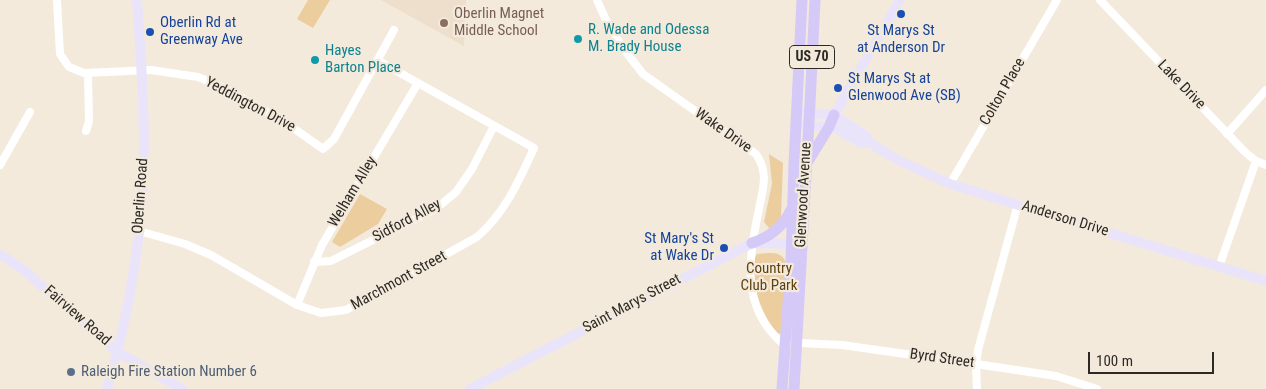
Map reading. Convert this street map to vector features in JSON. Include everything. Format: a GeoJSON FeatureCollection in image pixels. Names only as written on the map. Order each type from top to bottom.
{"type":"FeatureCollection","features":[{"type":"Feature","properties":{"kind":"main road","name":"Oberlin Road"},"geometry":{"type":"LineString","coordinates":[[107,389],[118,352],[132,289],[139,231],[144,141],[137,0]]}},
{"type":"Feature","properties":{"kind":"main road","name":"Glenwood Avenue"},"geometry":{"type":"LineString","coordinates":[[796,244],[793,206],[802,0]]}},
{"type":"Feature","properties":{"kind":"main road","name":"Glenwood Avenue"},"geometry":{"type":"LineString","coordinates":[[782,389],[790,343],[796,244],[806,164],[815,0]]}},
{"type":"Feature","properties":{"kind":"main road"},"geometry":{"type":"LineString","coordinates":[[806,164],[829,127],[900,0]]}},
{"type":"Feature","properties":{"kind":"main road"},"geometry":{"type":"LineString","coordinates":[[796,112],[834,115]]}},
{"type":"Feature","properties":{"kind":"main road","name":"Anderson Drive"},"geometry":{"type":"LineString","coordinates":[[834,115],[866,136],[870,143]]}},
{"type":"Feature","properties":{"kind":"main road"},"geometry":{"type":"LineString","coordinates":[[796,125],[829,127]]}},
{"type":"Feature","properties":{"kind":"main road","name":"Anderson Drive"},"geometry":{"type":"LineString","coordinates":[[829,127],[835,128],[861,143],[870,143],[918,170],[950,184],[1266,281]]}},
{"type":"Feature","properties":{"kind":"main road"},"geometry":{"type":"LineString","coordinates":[[752,243],[764,239],[780,227],[793,206]]}},
{"type":"Feature","properties":{"kind":"main road","name":"Saint Marys Street"},"geometry":{"type":"LineString","coordinates":[[470,389],[752,243],[796,244]]}},
{"type":"Feature","properties":{"kind":"main road","name":"Fairview Road"},"geometry":{"type":"LineString","coordinates":[[0,254],[25,271],[118,352],[182,389]]}},
{"type":"Feature","properties":{"kind":"main road","name":"Glenwood Avenue"},"geometry":{"type":"LineString","coordinates":[[790,343],[794,389]]}},
{"type":"Feature","properties":{"kind":"street"},"geometry":{"type":"LineString","coordinates":[[57,0],[60,54],[69,67],[88,74],[89,121],[86,131]]}},
{"type":"Feature","properties":{"kind":"street","name":"Wake Drive"},"geometry":{"type":"LineString","coordinates":[[597,0],[606,20],[623,48],[643,74],[657,86],[756,154],[763,165],[764,185],[752,243],[750,273],[754,301],[764,323],[779,340],[790,343]]}},
{"type":"Feature","properties":{"kind":"street","name":"Colton Place"},"geometry":{"type":"LineString","coordinates":[[950,184],[1057,0]]}},
{"type":"Feature","properties":{"kind":"street","name":"Lake Drive"},"geometry":{"type":"LineString","coordinates":[[1100,0],[1245,152],[1256,161],[1266,165]]}},
{"type":"Feature","properties":{"kind":"street"},"geometry":{"type":"LineString","coordinates":[[394,30],[377,60],[494,126]]}},
{"type":"Feature","properties":{"kind":"street","name":"Yeddington Drive"},"geometry":{"type":"LineString","coordinates":[[88,74],[141,71],[184,74],[198,77],[224,88],[282,120],[324,149],[334,138],[377,60]]}},
{"type":"Feature","properties":{"kind":"street","name":"Welham Alley"},"geometry":{"type":"LineString","coordinates":[[297,306],[322,245],[418,83]]}},
{"type":"Feature","properties":{"kind":"street"},"geometry":{"type":"LineString","coordinates":[[1227,134],[1266,90]]}},
{"type":"Feature","properties":{"kind":"street"},"geometry":{"type":"LineString","coordinates":[[0,165],[30,112]]}},
{"type":"Feature","properties":{"kind":"street","name":"Marchmont Street"},"geometry":{"type":"LineString","coordinates":[[139,231],[185,244],[211,256],[297,306],[321,313],[346,310],[477,237],[491,225],[504,207],[534,148],[494,126]]}},
{"type":"Feature","properties":{"kind":"street","name":"Sidford Alley"},"geometry":{"type":"LineString","coordinates":[[314,262],[331,261],[437,208],[456,192],[472,169],[494,126]]}},
{"type":"Feature","properties":{"kind":"street"},"geometry":{"type":"LineString","coordinates":[[1219,266],[1256,161]]}},
{"type":"Feature","properties":{"kind":"street"},"geometry":{"type":"LineString","coordinates":[[977,389],[976,364],[978,350],[1018,204]]}},
{"type":"Feature","properties":{"kind":"street","name":"Byrd Street"},"geometry":{"type":"LineString","coordinates":[[790,343],[842,345],[976,364],[1056,376],[1097,389]]}},
{"type":"Feature","properties":{"kind":"shaded area","name":"Oberlin Magnet Middle School"},"geometry":{"type":"Polygon","coordinates":[[[381,0],[466,0],[464,46],[381,0]]]}},
{"type":"Feature","properties":{"kind":"green space"},"geometry":{"type":"Polygon","coordinates":[[[308,0],[330,0],[313,28],[297,19],[308,0]]]}},
{"type":"Feature","properties":{"kind":"green space","name":"Country Club Park"},"geometry":{"type":"Polygon","coordinates":[[[769,154],[783,163],[781,216],[777,226],[769,228],[764,222],[772,184],[769,154]]]}},
{"type":"Feature","properties":{"kind":"green space"},"geometry":{"type":"Polygon","coordinates":[[[360,194],[387,209],[378,224],[340,247],[332,242],[360,194]]]}},
{"type":"Feature","properties":{"kind":"green space","name":"Country Club Park"},"geometry":{"type":"Polygon","coordinates":[[[757,254],[779,255],[786,263],[782,331],[780,334],[774,332],[769,323],[755,287],[755,257],[757,254]]]}},
{"type":"Feature","properties":{"kind":"place","name":"St Marys St at Anderson Dr"},"geometry":{"type":"Point","coordinates":[901,14]}},
{"type":"Feature","properties":{"kind":"place","name":"Oberlin Magnet Middle School"},"geometry":{"type":"Point","coordinates":[444,23]}},
{"type":"Feature","properties":{"kind":"place","name":"Oberlin Rd at Greenway Ave"},"geometry":{"type":"Point","coordinates":[150,32]}},
{"type":"Feature","properties":{"kind":"place","name":"R. Wade and Odessa M. Brady House"},"geometry":{"type":"Point","coordinates":[578,39]}},
{"type":"Feature","properties":{"kind":"place","name":"Hayes Barton Place"},"geometry":{"type":"Point","coordinates":[315,60]}},
{"type":"Feature","properties":{"kind":"place","name":"St Marys St at Glenwood Ave (SB)"},"geometry":{"type":"Point","coordinates":[838,88]}},
{"type":"Feature","properties":{"kind":"place","name":"St Mary's St at Wake Dr"},"geometry":{"type":"Point","coordinates":[724,248]}},
{"type":"Feature","properties":{"kind":"place","name":"Raleigh Fire Station Number 6"},"geometry":{"type":"Point","coordinates":[71,372]}}]}
